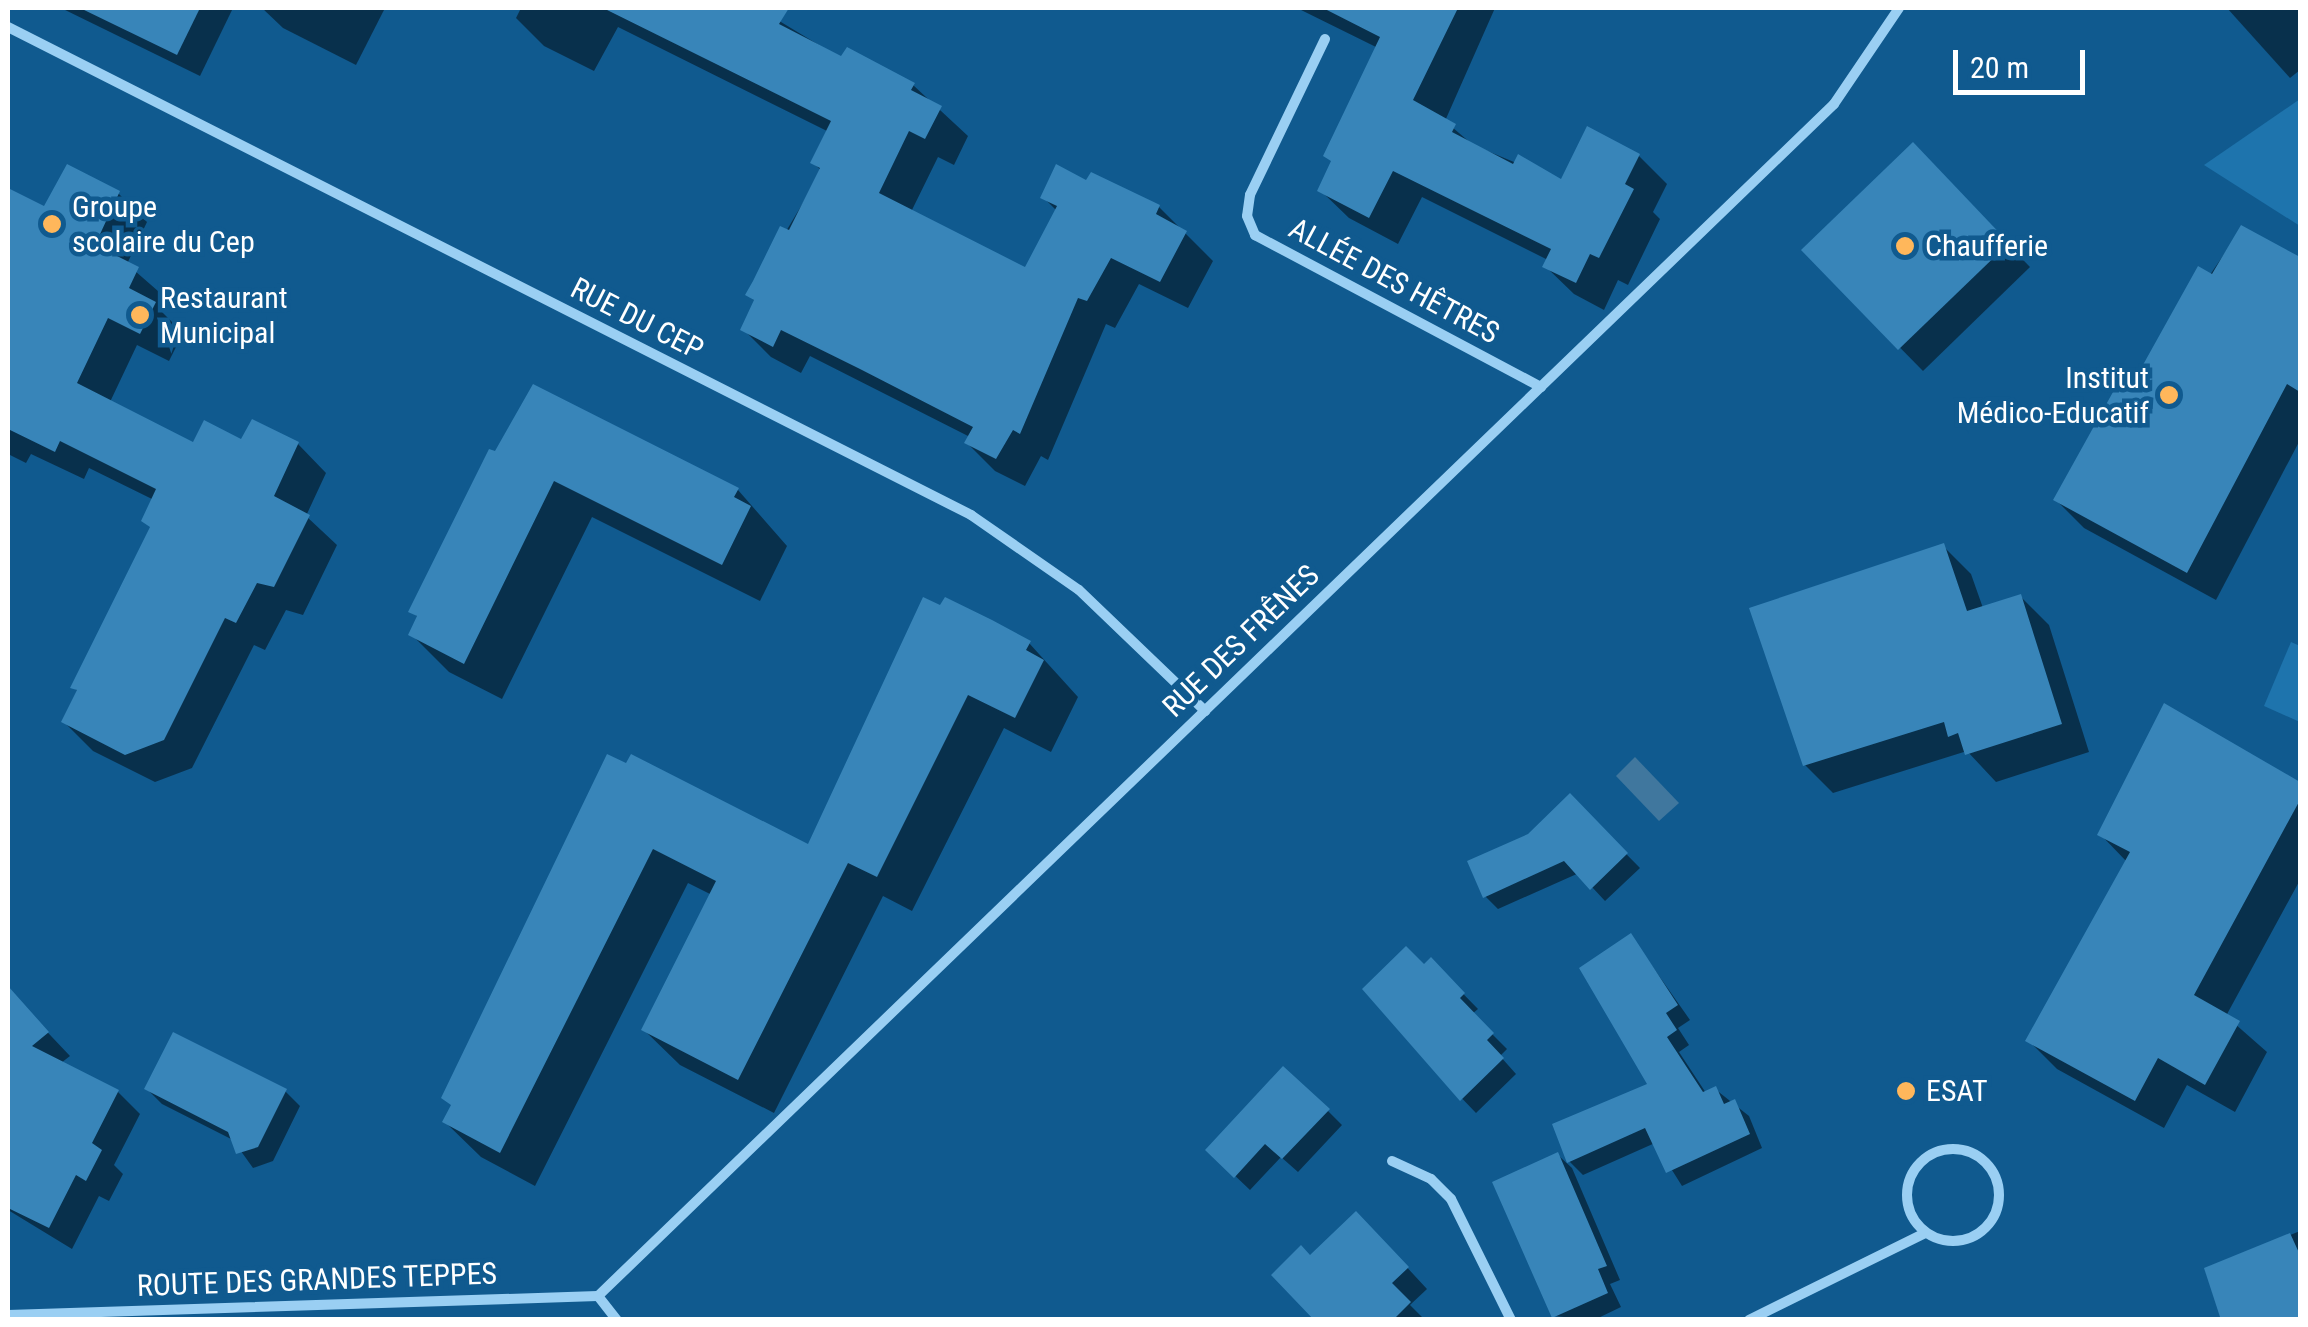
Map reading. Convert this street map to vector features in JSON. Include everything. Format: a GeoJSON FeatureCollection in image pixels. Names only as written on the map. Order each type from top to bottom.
{"type":"FeatureCollection","features":[{"type":"Feature","properties":{"kind":"street","name":"RUE DES FRÊNES"},"geometry":{"type":"LineString","coordinates":[[598,1296],[1834,104],[1899,8]]}},
{"type":"Feature","properties":{"kind":"street","name":"RUE DU CEP"},"geometry":{"type":"LineString","coordinates":[[8,27],[971,515],[1079,590],[1205,711]]}},
{"type":"Feature","properties":{"kind":"street","name":"ALLÉE DES HÊTRES"},"geometry":{"type":"LineString","coordinates":[[1325,38],[1250,195],[1247,216],[1255,235],[1541,387]]}},
{"type":"Feature","properties":{"kind":"street"},"geometry":{"type":"LineString","coordinates":[[1946,1149],[1976,1154],[1996,1177],[1993,1218],[1970,1239],[1939,1240],[1924,1233],[1907,1207],[1910,1176],[1930,1154],[1946,1149]]}},
{"type":"Feature","properties":{"kind":"street"},"geometry":{"type":"LineString","coordinates":[[1392,1161],[1432,1179],[1451,1199],[1512,1320]]}},
{"type":"Feature","properties":{"kind":"street"},"geometry":{"type":"LineString","coordinates":[[1748,1320],[1924,1233]]}},
{"type":"Feature","properties":{"kind":"street","name":"ROUTE DES GRANDES TEPPES"},"geometry":{"type":"LineString","coordinates":[[8,1315],[598,1296]]}},
{"type":"Feature","properties":{"kind":"street"},"geometry":{"type":"LineString","coordinates":[[598,1296],[617,1320]]}},
{"type":"Feature","properties":{"kind":"shaded area"},"geometry":{"type":"Polygon","coordinates":[[[2300,99],[2300,226],[2204,165],[2300,99]]]}},
{"type":"Feature","properties":{"kind":"shaded area"},"geometry":{"type":"Polygon","coordinates":[[[2291,642],[2300,646],[2300,722],[2264,706],[2291,642]]]}},
{"type":"Feature","properties":{"kind":"shaded area"},"geometry":{"type":"Polygon","coordinates":[[[1635,757],[1679,803],[1659,821],[1616,776],[1635,757]]]}},
{"type":"Feature","properties":{"kind":"building"},"geometry":{"type":"Polygon","coordinates":[[[80,8],[200,8],[177,55],[80,8]]]}},
{"type":"Feature","properties":{"kind":"building"},"geometry":{"type":"Polygon","coordinates":[[[603,8],[789,8],[779,24],[841,56],[847,47],[915,83],[911,90],[942,106],[925,139],[909,131],[879,193],[1025,267],[1057,206],[1040,198],[1056,164],[1086,180],[1091,172],[1160,205],[1156,214],[1187,231],[1160,282],[1111,258],[1087,301],[1078,298],[1020,434],[1013,430],[996,459],[964,443],[973,427],[860,369],[781,330],[773,347],[740,330],[754,300],[745,295],[780,226],[789,230],[820,168],[810,163],[831,121],[603,8]]]}},
{"type":"Feature","properties":{"kind":"building"},"geometry":{"type":"Polygon","coordinates":[[[1323,8],[1458,8],[1413,100],[1456,124],[1452,132],[1513,164],[1518,154],[1561,179],[1587,126],[1640,154],[1625,184],[1634,189],[1599,258],[1590,254],[1576,283],[1542,267],[1551,249],[1393,171],[1369,218],[1317,191],[1331,161],[1323,156],[1380,37],[1323,8]]]}},
{"type":"Feature","properties":{"kind":"building","name":"Chaufferie"},"geometry":{"type":"Polygon","coordinates":[[[1913,142],[2009,243],[1898,350],[1801,250],[1913,142]]]}},
{"type":"Feature","properties":{"kind":"building"},"geometry":{"type":"Polygon","coordinates":[[[67,164],[120,191],[95,245],[139,267],[129,288],[156,302],[140,334],[108,318],[77,383],[193,442],[204,420],[241,439],[252,419],[299,442],[274,496],[310,515],[274,587],[257,583],[236,623],[225,618],[164,740],[125,755],[61,722],[77,690],[70,688],[150,527],[141,521],[156,489],[60,441],[55,452],[8,429],[8,188],[44,206],[67,164]]]}},
{"type":"Feature","properties":{"kind":"building","name":"Institut Médico-Educatif"},"geometry":{"type":"Polygon","coordinates":[[[2241,225],[2300,257],[2300,392],[2287,384],[2187,573],[2053,500],[2118,383],[2129,390],[2198,266],[2212,274],[2241,225]]]}},
{"type":"Feature","properties":{"kind":"building"},"geometry":{"type":"Polygon","coordinates":[[[533,384],[739,488],[734,497],[751,506],[722,565],[554,481],[464,664],[408,635],[417,616],[408,612],[489,449],[495,451],[533,384]]]}},
{"type":"Feature","properties":{"kind":"building"},"geometry":{"type":"Polygon","coordinates":[[[1944,543],[1967,611],[2021,594],[2062,724],[1965,755],[1958,733],[1948,737],[1944,722],[1803,766],[1749,608],[1944,543]]]}},
{"type":"Feature","properties":{"kind":"building"},"geometry":{"type":"Polygon","coordinates":[[[923,597],[940,605],[945,597],[992,620],[1031,641],[1026,650],[1044,660],[1015,718],[968,695],[877,877],[848,863],[738,1080],[641,1030],[716,881],[653,849],[500,1153],[442,1122],[451,1105],[441,1098],[607,754],[626,763],[631,754],[808,844],[923,597]]]}},
{"type":"Feature","properties":{"kind":"building"},"geometry":{"type":"Polygon","coordinates":[[[2164,703],[2300,782],[2300,800],[2194,995],[2240,1021],[2205,1085],[2158,1058],[2135,1101],[2025,1041],[2130,852],[2097,835],[2164,703]]]}},
{"type":"Feature","properties":{"kind":"building"},"geometry":{"type":"Polygon","coordinates":[[[1570,793],[1628,853],[1590,890],[1564,861],[1483,898],[1467,861],[1528,834],[1570,793]]]}},
{"type":"Feature","properties":{"kind":"building"},"geometry":{"type":"Polygon","coordinates":[[[1631,933],[1678,1005],[1666,1013],[1677,1030],[1667,1037],[1703,1092],[1716,1086],[1724,1104],[1735,1099],[1750,1134],[1666,1173],[1645,1128],[1567,1163],[1552,1124],[1647,1084],[1579,968],[1631,933]]]}},
{"type":"Feature","properties":{"kind":"building"},"geometry":{"type":"Polygon","coordinates":[[[1406,946],[1424,964],[1431,957],[1465,993],[1460,998],[1494,1033],[1487,1040],[1504,1058],[1460,1101],[1362,989],[1406,946]]]}},
{"type":"Feature","properties":{"kind":"building"},"geometry":{"type":"Polygon","coordinates":[[[8,986],[49,1032],[32,1046],[119,1090],[92,1143],[102,1150],[86,1181],[76,1175],[49,1228],[8,1208],[8,986]]]}},
{"type":"Feature","properties":{"kind":"building"},"geometry":{"type":"Polygon","coordinates":[[[173,1032],[287,1089],[258,1147],[236,1154],[228,1132],[144,1089],[173,1032]]]}},
{"type":"Feature","properties":{"kind":"building"},"geometry":{"type":"Polygon","coordinates":[[[1283,1066],[1330,1109],[1282,1159],[1265,1144],[1234,1178],[1205,1150],[1283,1066]]]}},
{"type":"Feature","properties":{"kind":"building"},"geometry":{"type":"Polygon","coordinates":[[[1558,1152],[1607,1266],[1598,1269],[1608,1293],[1552,1318],[1492,1182],[1558,1152]]]}},
{"type":"Feature","properties":{"kind":"building"},"geometry":{"type":"Polygon","coordinates":[[[1356,1211],[1409,1267],[1392,1283],[1411,1302],[1393,1320],[1314,1320],[1271,1275],[1301,1245],[1310,1255],[1356,1211]]]}},
{"type":"Feature","properties":{"kind":"building"},"geometry":{"type":"Polygon","coordinates":[[[2290,1233],[2300,1255],[2300,1320],[2221,1320],[2204,1268],[2290,1233]]]}},
{"type":"Feature","properties":{"kind":"place","name":"Groupe scolaire du Cep"},"geometry":{"type":"Point","coordinates":[52,224]}},
{"type":"Feature","properties":{"kind":"place","name":"Chaufferie"},"geometry":{"type":"Point","coordinates":[1905,246]}},
{"type":"Feature","properties":{"kind":"place","name":"Restaurant Municipal"},"geometry":{"type":"Point","coordinates":[140,315]}},
{"type":"Feature","properties":{"kind":"place","name":"Institut Médico-Educatif"},"geometry":{"type":"Point","coordinates":[2169,395]}},
{"type":"Feature","properties":{"kind":"place","name":"ESAT"},"geometry":{"type":"Point","coordinates":[1906,1091]}}]}
